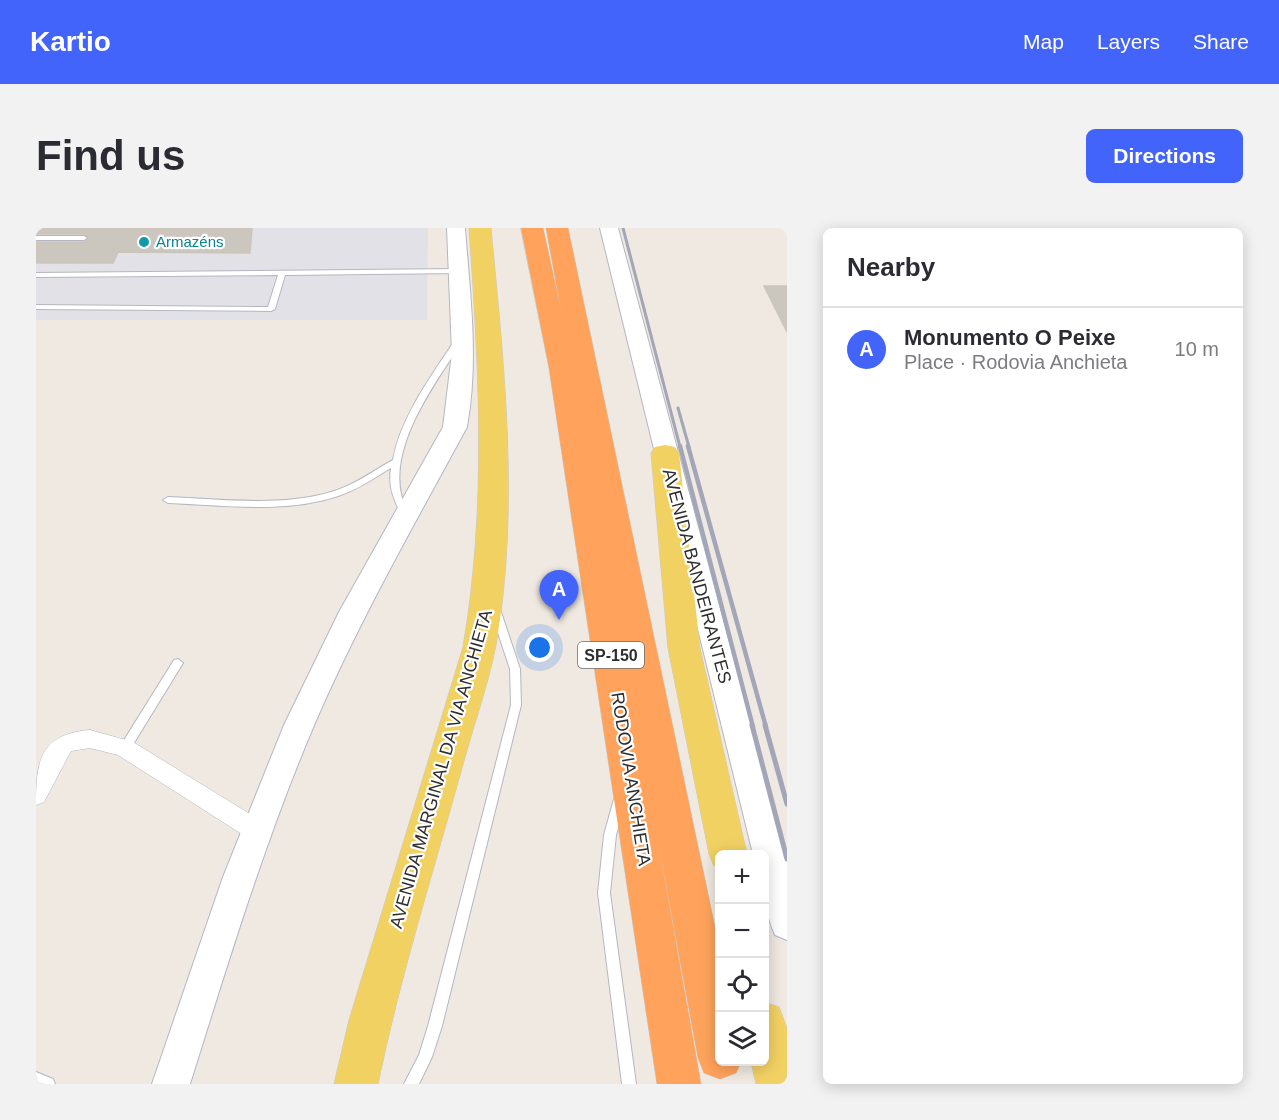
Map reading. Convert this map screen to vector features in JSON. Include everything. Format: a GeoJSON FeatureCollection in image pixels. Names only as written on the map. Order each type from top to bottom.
{"type":"FeatureCollection","features":[{"type":"Feature","properties":{"kind":"highway","name":"RODOVIA ANCHIETA"},"geometry":{"type":"LineString","coordinates":[[532,228],[562,368],[680,1084]]}},
{"type":"Feature","properties":{"kind":"highway","name":"RODOVIA ANCHIETA"},"geometry":{"type":"LineString","coordinates":[[557,228],[715,1034]]}},
{"type":"Feature","properties":{"kind":"highway","name":"RODOVIA ANCHIETA"},"geometry":{"type":"LineString","coordinates":[[721,1066],[725,1084]]}},
{"type":"Feature","properties":{"kind":"main road"},"geometry":{"type":"LineString","coordinates":[[171,1084],[228,909],[257,831],[322,674],[455,427],[459,409],[462,336],[456,228]]}},
{"type":"Feature","properties":{"kind":"main road","name":"AVENIDA MARGINAL DA VIA ANCHIETA"},"geometry":{"type":"LineString","coordinates":[[370,1020],[479,647],[489,595],[496,500],[494,422],[480,228]]}},
{"type":"Feature","properties":{"kind":"main road","name":"AVENIDA BANDEIRANTES"},"geometry":{"type":"LineString","coordinates":[[609,228],[787,924]]}},
{"type":"Feature","properties":{"kind":"main road"},"geometry":{"type":"LineString","coordinates":[[665,453],[684,648],[725,843]]}},
{"type":"Feature","properties":{"kind":"main road"},"geometry":{"type":"LineString","coordinates":[[344,1084],[370,1020]]}},
{"type":"Feature","properties":{"kind":"main road"},"geometry":{"type":"LineString","coordinates":[[356,1084],[370,1020]]}},
{"type":"Feature","properties":{"kind":"main road"},"geometry":{"type":"LineString","coordinates":[[769,1041],[778,1084]]}},
{"type":"Feature","properties":{"kind":"street"},"geometry":{"type":"LineString","coordinates":[[36,795],[55,755],[63,745],[76,740],[90,739],[125,748],[257,831]]}},
{"type":"Feature","properties":{"kind":"lane"},"geometry":{"type":"LineString","coordinates":[[36,238],[84,238]]}},
{"type":"Feature","properties":{"kind":"lane"},"geometry":{"type":"LineString","coordinates":[[36,275],[458,271]]}},
{"type":"Feature","properties":{"kind":"lane"},"geometry":{"type":"LineString","coordinates":[[36,308],[271,309],[282,274]]}},
{"type":"Feature","properties":{"kind":"lane"},"geometry":{"type":"LineString","coordinates":[[406,516],[396,494],[397,460],[405,430],[462,336]]}},
{"type":"Feature","properties":{"kind":"lane"},"geometry":{"type":"LineString","coordinates":[[168,501],[256,502],[318,499],[337,494],[397,460]]}},
{"type":"Feature","properties":{"kind":"lane"},"geometry":{"type":"LineString","coordinates":[[411,1084],[425,1057],[435,1026],[516,705],[515,669],[489,595]]}},
{"type":"Feature","properties":{"kind":"lane"},"geometry":{"type":"LineString","coordinates":[[125,748],[178,663]]}},
{"type":"Feature","properties":{"kind":"lane"},"geometry":{"type":"LineString","coordinates":[[629,764],[610,835],[604,893],[629,1084]]}},
{"type":"Feature","properties":{"kind":"lane"},"geometry":{"type":"LineString","coordinates":[[36,1079],[48,1084]]}},
{"type":"Feature","properties":{"kind":"shaded area"},"geometry":{"type":"Polygon","coordinates":[[[36,228],[428,228],[427,320],[36,320],[36,228]]]}},
{"type":"Feature","properties":{"kind":"building","name":"Armazéns"},"geometry":{"type":"Polygon","coordinates":[[[36,228],[252,228],[250,253],[118,252],[113,263],[36,263],[36,242],[84,242],[89,239],[84,234],[36,234],[36,228]]]}},
{"type":"Feature","properties":{"kind":"building"},"geometry":{"type":"Polygon","coordinates":[[[764,286],[787,286],[787,332],[764,286]]]}},
{"type":"Feature","properties":{"kind":"railway"},"geometry":{"type":"LineString","coordinates":[[623,228],[680,447]]}},
{"type":"Feature","properties":{"kind":"railway"},"geometry":{"type":"LineString","coordinates":[[678,408],[689,447]]}},
{"type":"Feature","properties":{"kind":"railway"},"geometry":{"type":"LineString","coordinates":[[680,446],[753,727]]}},
{"type":"Feature","properties":{"kind":"railway"},"geometry":{"type":"LineString","coordinates":[[688,446],[766,727]]}},
{"type":"Feature","properties":{"kind":"railway"},"geometry":{"type":"LineString","coordinates":[[752,725],[787,859]]}},
{"type":"Feature","properties":{"kind":"railway"},"geometry":{"type":"LineString","coordinates":[[765,725],[787,804]]}},
{"type":"Feature","properties":{"kind":"place","name":"Armazéns"},"geometry":{"type":"Point","coordinates":[144,242]}},
{"type":"Feature","properties":{"kind":"place","name":"Monumento O Peixe"},"geometry":{"type":"Point","coordinates":[559,620]}}]}
